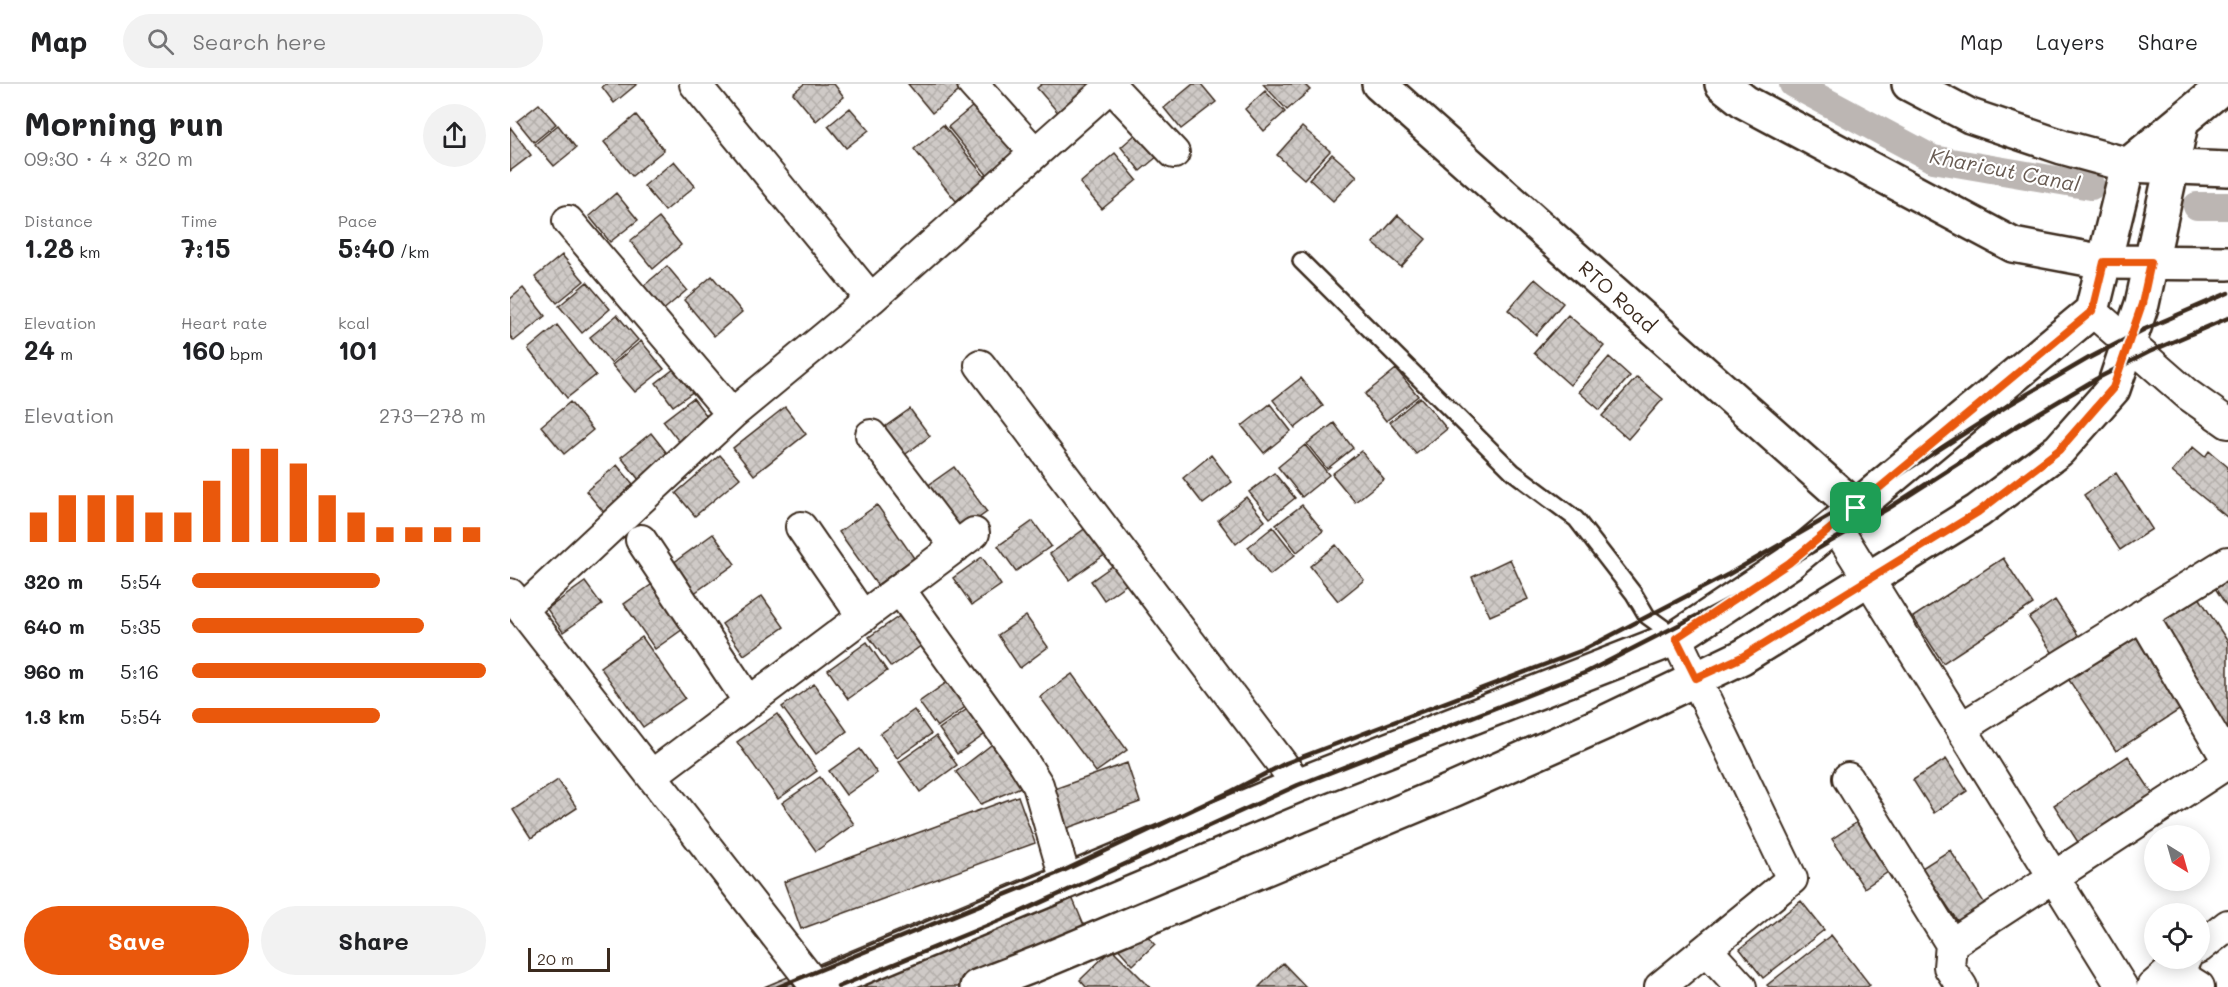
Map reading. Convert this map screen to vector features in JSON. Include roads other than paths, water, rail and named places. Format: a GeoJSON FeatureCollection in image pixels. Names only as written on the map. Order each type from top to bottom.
{"type":"FeatureCollection","features":[{"type":"Feature","properties":{"kind":"main road","name":"RTO Road"},"geometry":{"type":"LineString","coordinates":[[1379,84],[1846,517]]}},
{"type":"Feature","properties":{"kind":"main road"},"geometry":{"type":"LineString","coordinates":[[1722,84],[1745,102],[2013,245],[2104,262],[2228,263]]}},
{"type":"Feature","properties":{"kind":"main road"},"geometry":{"type":"LineString","coordinates":[[1909,84],[1970,116],[2062,147],[2128,165],[2228,169]]}},
{"type":"Feature","properties":{"kind":"main road"},"geometry":{"type":"LineString","coordinates":[[816,987],[1298,785],[1676,638],[1789,563],[2092,311],[2128,165],[2226,84]]}},
{"type":"Feature","properties":{"kind":"main road"},"geometry":{"type":"LineString","coordinates":[[976,987],[1034,965],[1455,789],[1742,657],[1978,512],[2059,450],[2113,388],[2142,304],[2182,120]]}},
{"type":"Feature","properties":{"kind":"street"},"geometry":{"type":"LineString","coordinates":[[695,84],[871,299]]}},
{"type":"Feature","properties":{"kind":"street"},"geometry":{"type":"LineString","coordinates":[[973,84],[1035,153]]}},
{"type":"Feature","properties":{"kind":"street"},"geometry":{"type":"LineString","coordinates":[[816,987],[516,602],[732,414],[871,299],[1111,85],[1174,153]]}},
{"type":"Feature","properties":{"kind":"street"},"geometry":{"type":"LineString","coordinates":[[568,221],[732,414]]}},
{"type":"Feature","properties":{"kind":"street"},"geometry":{"type":"LineString","coordinates":[[2092,311],[2187,394],[2228,423]]}},
{"type":"Feature","properties":{"kind":"street"},"geometry":{"type":"LineString","coordinates":[[980,365],[1298,785]]}},
{"type":"Feature","properties":{"kind":"street"},"geometry":{"type":"LineString","coordinates":[[652,775],[965,540],[871,435]]}},
{"type":"Feature","properties":{"kind":"street"},"geometry":{"type":"LineString","coordinates":[[1846,517],[1869,579],[2122,987]]}},
{"type":"Feature","properties":{"kind":"street"},"geometry":{"type":"LineString","coordinates":[[801,527],[862,617]]}},
{"type":"Feature","properties":{"kind":"street"},"geometry":{"type":"LineString","coordinates":[[641,540],[749,702]]}},
{"type":"Feature","properties":{"kind":"street"},"geometry":{"type":"LineString","coordinates":[[1961,728],[2228,562]]}},
{"type":"Feature","properties":{"kind":"street"},"geometry":{"type":"LineString","coordinates":[[900,590],[1038,785],[1063,871]]}},
{"type":"Feature","properties":{"kind":"street"},"geometry":{"type":"LineString","coordinates":[[1952,944],[2228,762],[2142,615]]}},
{"type":"Feature","properties":{"kind":"street"},"geometry":{"type":"LineString","coordinates":[[1660,987],[1792,879],[1676,638]]}},
{"type":"Feature","properties":{"kind":"street"},"geometry":{"type":"LineString","coordinates":[[1848,778],[1952,944],[1949,967],[1962,987]]}},
{"type":"Feature","properties":{"kind":"street"},"geometry":{"type":"LineString","coordinates":[[2210,939],[2228,925]]}},
{"type":"Feature","properties":{"kind":"street"},"geometry":{"type":"LineString","coordinates":[[1707,950],[1741,987]]}},
{"type":"Feature","properties":{"kind":"street"},"geometry":{"type":"LineString","coordinates":[[2170,972],[2199,987]]}},
{"type":"Feature","properties":{"kind":"lane"},"geometry":{"type":"LineString","coordinates":[[1301,261],[1513,472],[1576,519],[1634,594],[1647,616],[1676,638]]}},
{"type":"Feature","properties":{"kind":"waterway","name":"Kharicut Canal"},"geometry":{"type":"LineString","coordinates":[[1793,84],[1933,159],[2091,186]]}},
{"type":"Feature","properties":{"kind":"waterway","name":"Kharicut Canal"},"geometry":{"type":"LineString","coordinates":[[2197,206],[2228,206]]}},
{"type":"Feature","properties":{"kind":"railway"},"geometry":{"type":"LineString","coordinates":[[778,987],[1063,871],[1286,763],[1583,650],[1729,574],[1880,487],[2007,406],[2089,358],[2145,329],[2228,293]]}},
{"type":"Feature","properties":{"kind":"railway"},"geometry":{"type":"LineString","coordinates":[[838,987],[1018,913],[1298,785],[1587,672],[1737,595],[1889,508],[2015,427],[2096,379],[2149,352],[2228,318]]}}]}
